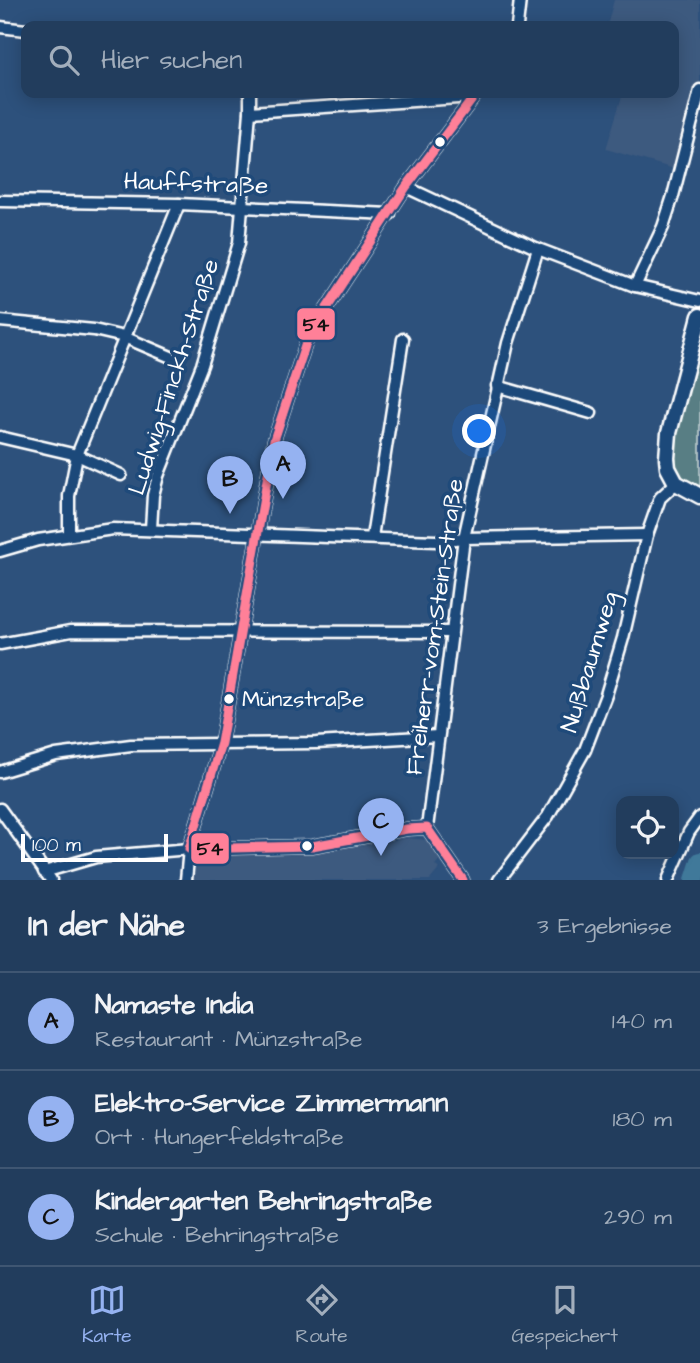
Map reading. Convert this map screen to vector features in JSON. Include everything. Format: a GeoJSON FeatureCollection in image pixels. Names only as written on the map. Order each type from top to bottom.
{"type":"FeatureCollection","features":[{"type":"Feature","properties":{"kind":"main road"},"geometry":{"type":"LineString","coordinates":[[700,316],[669,433],[668,468],[676,483],[700,496]]}},
{"type":"Feature","properties":{"kind":"street"},"geometry":{"type":"LineString","coordinates":[[518,21],[520,0]]}},
{"type":"Feature","properties":{"kind":"street"},"geometry":{"type":"LineString","coordinates":[[0,27],[21,29]]}},
{"type":"Feature","properties":{"kind":"street"},"geometry":{"type":"LineString","coordinates":[[635,286],[663,227],[700,90]]}},
{"type":"Feature","properties":{"kind":"street","name":"Ludwig-Finckh-Straße"},"geometry":{"type":"LineString","coordinates":[[151,529],[153,495],[158,476],[202,365],[239,243],[250,98]]}},
{"type":"Feature","properties":{"kind":"street"},"geometry":{"type":"LineString","coordinates":[[250,112],[435,98]]}},
{"type":"Feature","properties":{"kind":"street"},"geometry":{"type":"LineString","coordinates":[[186,880],[189,849],[221,743],[274,440],[308,337],[406,187],[473,98]]}},
{"type":"Feature","properties":{"kind":"street"},"geometry":{"type":"LineString","coordinates":[[406,187],[538,249],[635,286],[700,301]]}},
{"type":"Feature","properties":{"kind":"street","name":"Hauffstraße"},"geometry":{"type":"LineString","coordinates":[[0,201],[241,206],[390,214]]}},
{"type":"Feature","properties":{"kind":"street"},"geometry":{"type":"LineString","coordinates":[[69,535],[69,496],[77,455],[179,204]]}},
{"type":"Feature","properties":{"kind":"street","name":"Freiherr-vom-Stein-Straße"},"geometry":{"type":"LineString","coordinates":[[427,828],[464,538],[497,386],[538,249]]}},
{"type":"Feature","properties":{"kind":"street"},"geometry":{"type":"LineString","coordinates":[[0,321],[94,330],[124,337],[171,357]]}},
{"type":"Feature","properties":{"kind":"street"},"geometry":{"type":"LineString","coordinates":[[372,537],[402,339]]}},
{"type":"Feature","properties":{"kind":"street"},"geometry":{"type":"LineString","coordinates":[[497,386],[591,413]]}},
{"type":"Feature","properties":{"kind":"street"},"geometry":{"type":"LineString","coordinates":[[0,437],[77,455],[121,475]]}},
{"type":"Feature","properties":{"kind":"street","name":"Nußbaumweg"},"geometry":{"type":"LineString","coordinates":[[499,880],[548,816],[585,750],[606,695],[623,638],[647,535],[660,498],[676,483]]}},
{"type":"Feature","properties":{"kind":"street"},"geometry":{"type":"LineString","coordinates":[[0,551],[38,540],[113,528],[436,541],[464,538],[647,535]]}},
{"type":"Feature","properties":{"kind":"street"},"geometry":{"type":"LineString","coordinates":[[0,644],[71,631],[451,632]]}},
{"type":"Feature","properties":{"kind":"street"},"geometry":{"type":"LineString","coordinates":[[0,772],[56,755],[131,745],[316,743],[438,736]]}},
{"type":"Feature","properties":{"kind":"street"},"geometry":{"type":"LineString","coordinates":[[0,809],[48,876],[96,857],[189,849],[312,846],[427,828],[463,880]]}},
{"type":"Feature","properties":{"kind":"street"},"geometry":{"type":"LineString","coordinates":[[668,880],[689,832],[700,817]]}},
{"type":"Feature","properties":{"kind":"shaded area"},"geometry":{"type":"Polygon","coordinates":[[[614,0],[700,0],[700,84],[678,170],[606,149],[621,98],[679,98],[679,21],[608,21],[614,0]]]}},
{"type":"Feature","properties":{"kind":"shaded area"},"geometry":{"type":"Polygon","coordinates":[[[408,838],[426,840],[440,859],[435,865],[439,869],[430,880],[192,880],[196,863],[208,856],[306,854],[408,838]]]}},
{"type":"Feature","properties":{"kind":"green space"},"geometry":{"type":"Polygon","coordinates":[[[700,316],[700,496],[676,483],[667,458],[700,316]]]}},
{"type":"Feature","properties":{"kind":"waterway"},"geometry":{"type":"LineString","coordinates":[[694,880],[700,861]]}},
{"type":"Feature","properties":{"kind":"transit line","name":"54"},"geometry":{"type":"LineString","coordinates":[[463,880],[427,828],[407,829],[312,846],[189,849],[221,743],[274,440],[308,337],[406,187],[473,98]]}},
{"type":"Feature","properties":{"kind":"place","name":"Namaste India"},"geometry":{"type":"Point","coordinates":[283,499]}},
{"type":"Feature","properties":{"kind":"place","name":"Elektro-Service Zimmermann"},"geometry":{"type":"Point","coordinates":[230,514]}},
{"type":"Feature","properties":{"kind":"place","name":"Münzstraße"},"geometry":{"type":"Point","coordinates":[229,699]}},
{"type":"Feature","properties":{"kind":"place","name":"Kindergarten Behringstraße"},"geometry":{"type":"Point","coordinates":[381,856]}}]}
